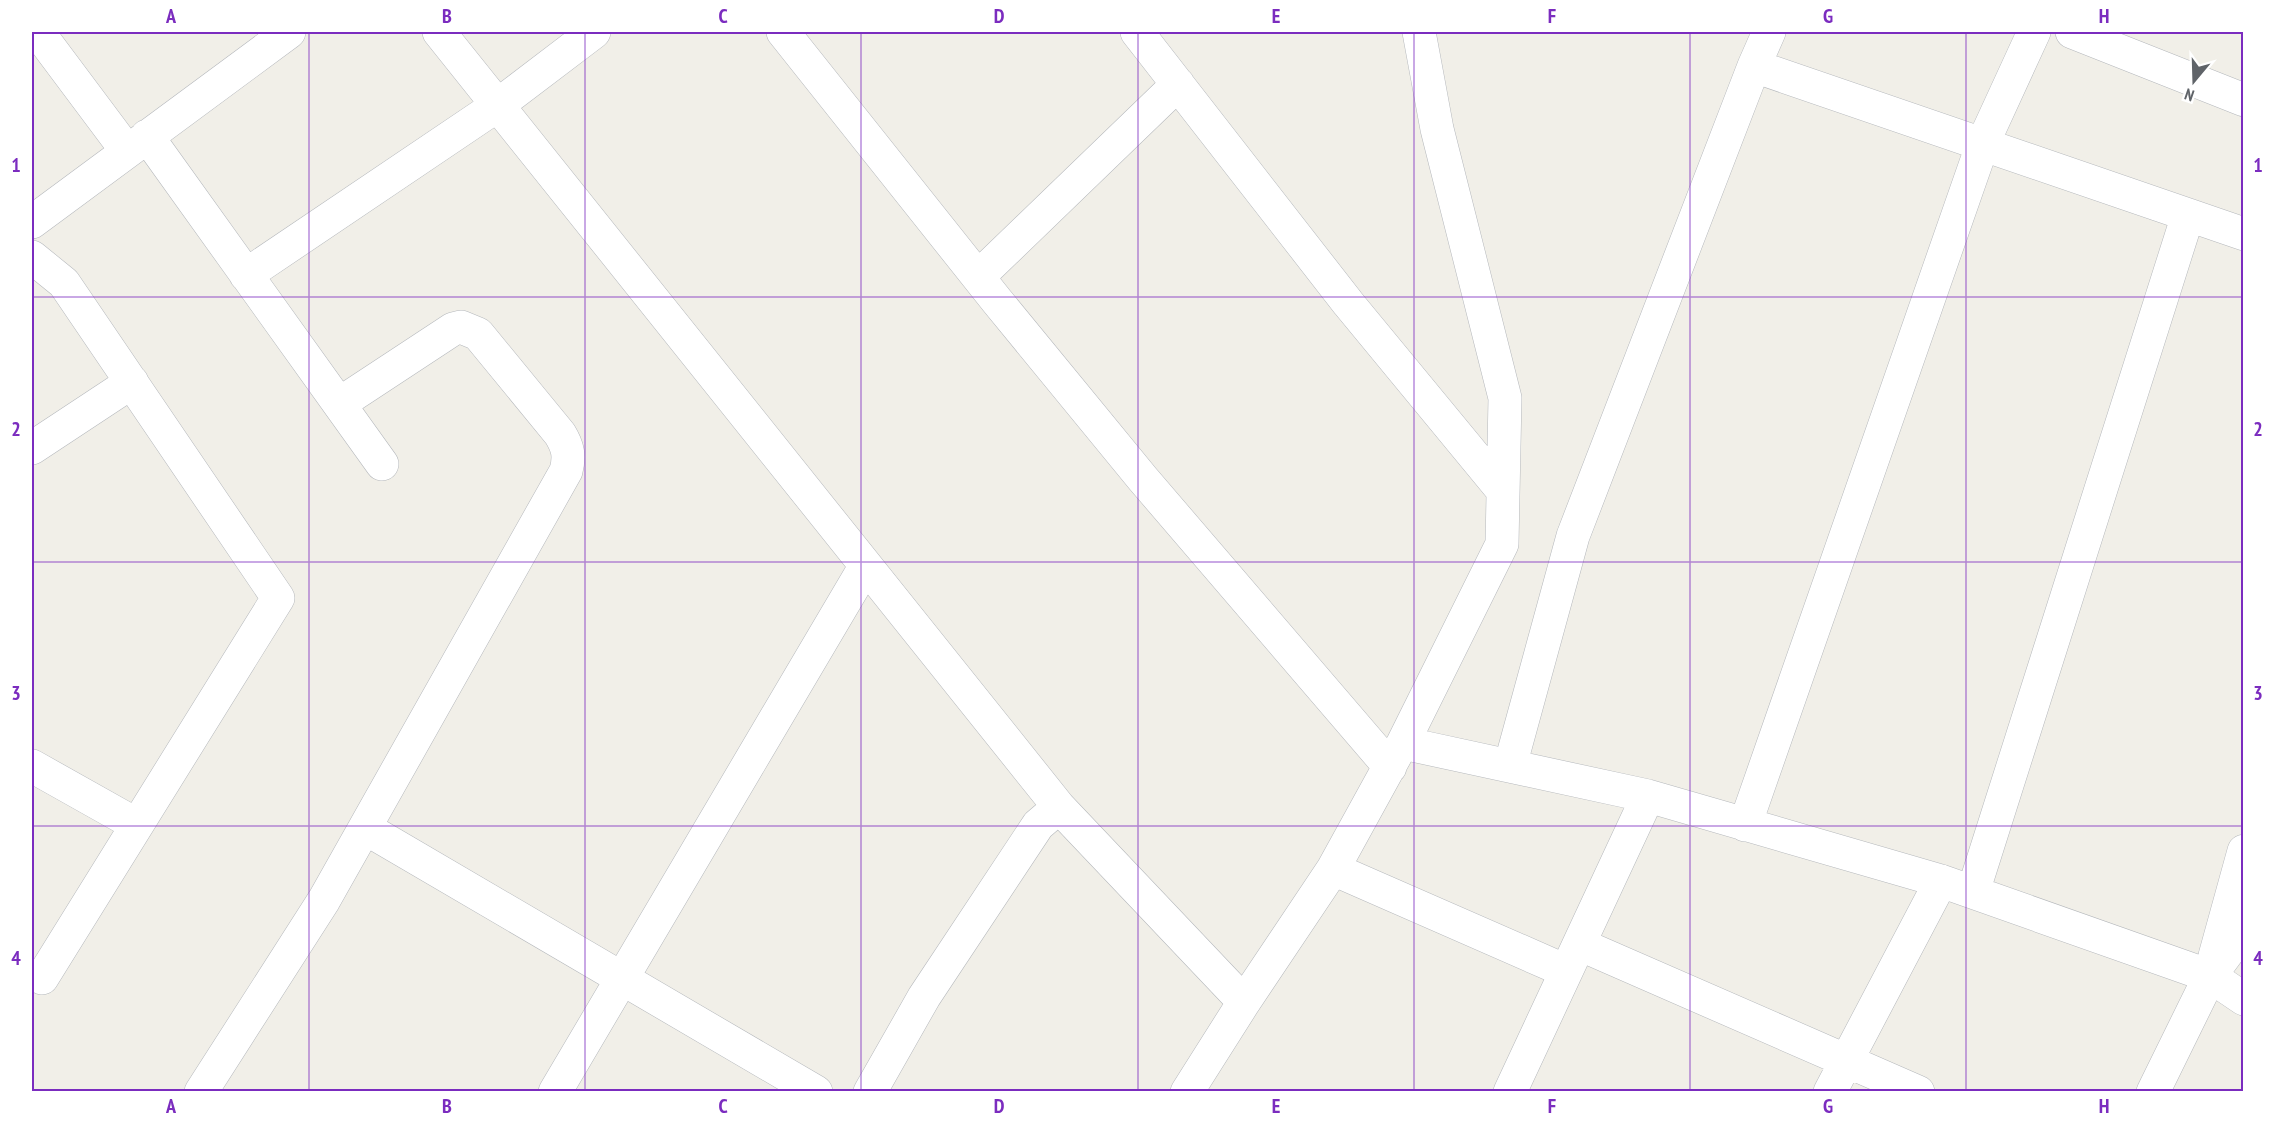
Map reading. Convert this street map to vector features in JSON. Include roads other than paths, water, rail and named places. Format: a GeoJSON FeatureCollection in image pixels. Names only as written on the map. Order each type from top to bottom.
{"type":"FeatureCollection","features":[{"type":"Feature","properties":{"kind":"street"},"geometry":{"type":"LineString","coordinates":[[38,32],[137,144],[246,275],[382,464]]}},
{"type":"Feature","properties":{"kind":"street"},"geometry":{"type":"LineString","coordinates":[[32,222],[137,144],[256,41],[289,32]]}},
{"type":"Feature","properties":{"kind":"street"},"geometry":{"type":"LineString","coordinates":[[439,32],[1059,807],[1244,1002]]}},
{"type":"Feature","properties":{"kind":"street"},"geometry":{"type":"LineString","coordinates":[[246,275],[498,105],[594,32]]}},
{"type":"Feature","properties":{"kind":"street"},"geometry":{"type":"LineString","coordinates":[[783,32],[978,277],[1143,479],[1396,755],[1510,766],[1648,796],[1941,881],[2210,976],[2244,999]]}},
{"type":"Feature","properties":{"kind":"street"},"geometry":{"type":"LineString","coordinates":[[1137,32],[1348,303],[1503,491]]}},
{"type":"Feature","properties":{"kind":"street"},"geometry":{"type":"LineString","coordinates":[[1187,1092],[1333,869],[1396,755],[1502,543],[1504,398],[1437,129],[1419,32]]}},
{"type":"Feature","properties":{"kind":"street"},"geometry":{"type":"LineString","coordinates":[[1510,766],[1573,536],[1769,32]]}},
{"type":"Feature","properties":{"kind":"street"},"geometry":{"type":"LineString","coordinates":[[1744,825],[1983,143],[2034,32]]}},
{"type":"Feature","properties":{"kind":"street"},"geometry":{"type":"LineString","coordinates":[[2072,32],[2244,100]]}},
{"type":"Feature","properties":{"kind":"street"},"geometry":{"type":"LineString","coordinates":[[1754,66],[2244,234]]}},
{"type":"Feature","properties":{"kind":"street"},"geometry":{"type":"LineString","coordinates":[[978,277],[1178,84]]}},
{"type":"Feature","properties":{"kind":"street"},"geometry":{"type":"LineString","coordinates":[[1973,892],[2188,215]]}},
{"type":"Feature","properties":{"kind":"street"},"geometry":{"type":"LineString","coordinates":[[32,257],[64,283],[278,598],[42,978]]}},
{"type":"Feature","properties":{"kind":"street"},"geometry":{"type":"LineString","coordinates":[[201,1092],[324,900],[560,481],[569,458],[567,445],[561,434],[486,343],[478,334],[461,327],[453,329],[339,404]]}},
{"type":"Feature","properties":{"kind":"street"},"geometry":{"type":"LineString","coordinates":[[32,448],[132,382]]}},
{"type":"Feature","properties":{"kind":"street"},"geometry":{"type":"LineString","coordinates":[[555,1092],[865,567]]}},
{"type":"Feature","properties":{"kind":"street"},"geometry":{"type":"LineString","coordinates":[[32,766],[137,825]]}},
{"type":"Feature","properties":{"kind":"street"},"geometry":{"type":"LineString","coordinates":[[1510,1092],[1648,796]]}},
{"type":"Feature","properties":{"kind":"street"},"geometry":{"type":"LineString","coordinates":[[870,1092],[930,987],[1038,825],[1059,807]]}},
{"type":"Feature","properties":{"kind":"street"},"geometry":{"type":"LineString","coordinates":[[365,828],[816,1092]]}},
{"type":"Feature","properties":{"kind":"street"},"geometry":{"type":"LineString","coordinates":[[2210,976],[2244,851]]}},
{"type":"Feature","properties":{"kind":"street"},"geometry":{"type":"LineString","coordinates":[[1333,869],[1846,1061],[1918,1092]]}},
{"type":"Feature","properties":{"kind":"street"},"geometry":{"type":"LineString","coordinates":[[1830,1092],[1941,881]]}},
{"type":"Feature","properties":{"kind":"street"},"geometry":{"type":"LineString","coordinates":[[2153,1092],[2210,976],[2244,930]]}}]}
